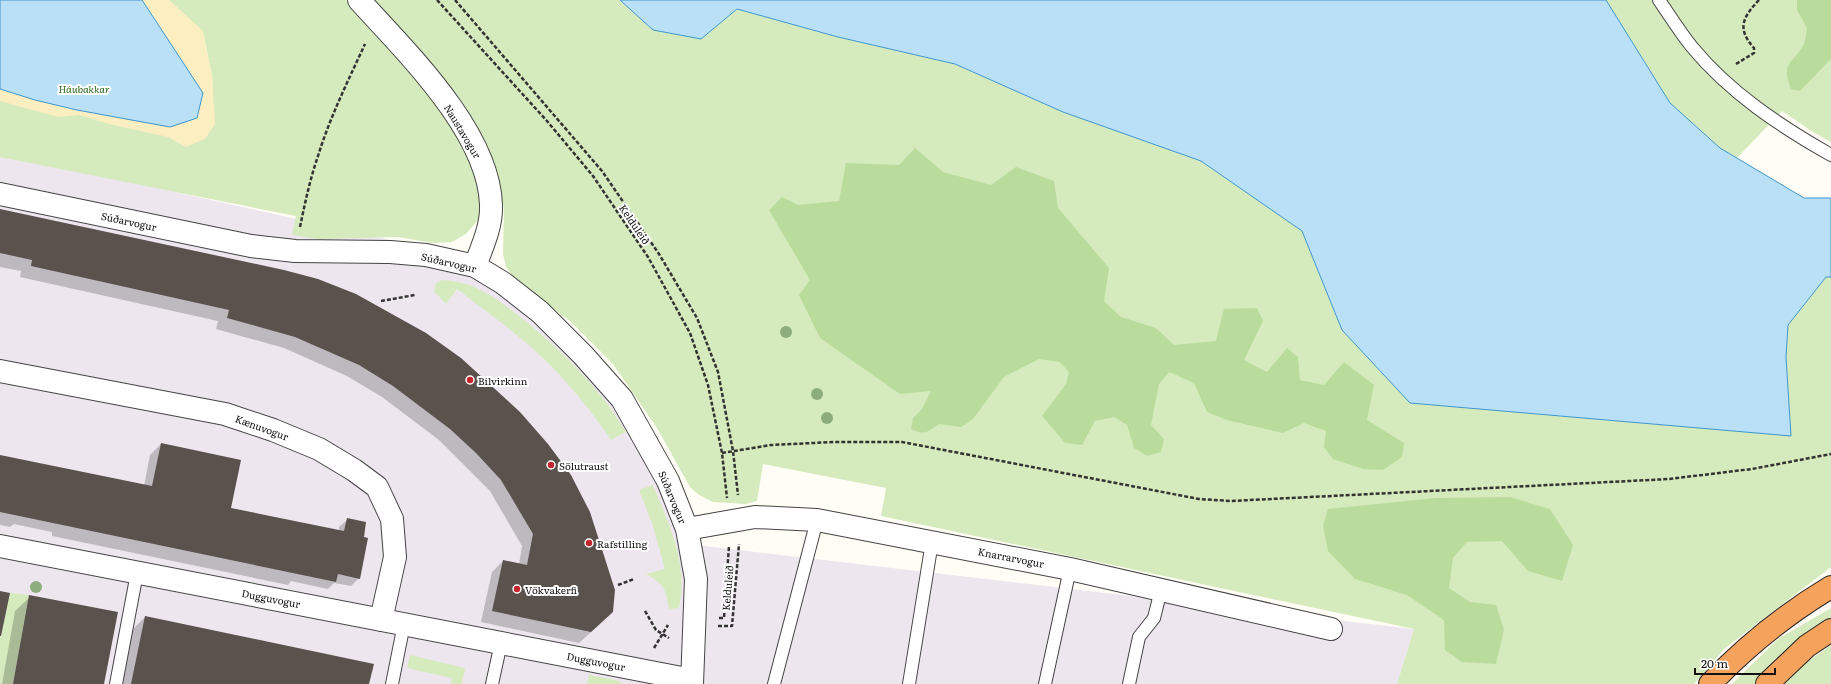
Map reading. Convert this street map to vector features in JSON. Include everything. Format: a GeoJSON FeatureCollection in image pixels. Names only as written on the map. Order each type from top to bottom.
{"type":"FeatureCollection","features":[{"type":"Feature","properties":{"kind":"highway"},"geometry":{"type":"LineString","coordinates":[[1710,684],[1732,660],[1776,623],[1831,587]]}},
{"type":"Feature","properties":{"kind":"highway"},"geometry":{"type":"LineString","coordinates":[[1767,684],[1807,646],[1831,630]]}},
{"type":"Feature","properties":{"kind":"street","name":"Naustavogur"},"geometry":{"type":"LineString","coordinates":[[359,0],[419,67],[455,114],[480,156],[489,184],[491,207],[487,234],[475,266]]}},
{"type":"Feature","properties":{"kind":"street","name":"Súðarvogur"},"geometry":{"type":"LineString","coordinates":[[0,194],[251,246],[295,251],[390,252],[426,255],[475,266],[504,283],[540,312],[583,355],[622,399],[668,481],[687,530],[696,580],[692,682]]}},
{"type":"Feature","properties":{"kind":"street","name":"Kænuvogur"},"geometry":{"type":"LineString","coordinates":[[0,371],[225,414],[273,430],[319,449],[354,470],[377,487],[392,519],[395,557],[381,620]]}},
{"type":"Feature","properties":{"kind":"street","name":"Knarrarvogur"},"geometry":{"type":"LineString","coordinates":[[687,530],[755,517],[818,520],[1070,569],[1331,629]]}},
{"type":"Feature","properties":{"kind":"street","name":"Dugguvogur"},"geometry":{"type":"LineString","coordinates":[[0,546],[501,643],[692,682]]}},
{"type":"Feature","properties":{"kind":"lane"},"geometry":{"type":"LineString","coordinates":[[1659,0],[1693,47],[1731,87],[1790,131],[1831,155]]}},
{"type":"Feature","properties":{"kind":"lane"},"geometry":{"type":"LineString","coordinates":[[774,684],[818,520]]}},
{"type":"Feature","properties":{"kind":"lane"},"geometry":{"type":"LineString","coordinates":[[909,684],[932,542]]}},
{"type":"Feature","properties":{"kind":"lane"},"geometry":{"type":"LineString","coordinates":[[1045,684],[1070,569]]}},
{"type":"Feature","properties":{"kind":"lane"},"geometry":{"type":"LineString","coordinates":[[116,684],[137,572]]}},
{"type":"Feature","properties":{"kind":"lane"},"geometry":{"type":"LineString","coordinates":[[1129,684],[1139,637],[1154,618],[1161,590]]}},
{"type":"Feature","properties":{"kind":"lane"},"geometry":{"type":"LineString","coordinates":[[392,684],[404,624]]}},
{"type":"Feature","properties":{"kind":"lane"},"geometry":{"type":"LineString","coordinates":[[492,684],[501,643]]}},
{"type":"Feature","properties":{"kind":"path","name":"Kelduleið"},"geometry":{"type":"LineString","coordinates":[[437,0],[547,121],[593,176],[648,257],[690,333],[708,385],[722,453],[728,505]]}},
{"type":"Feature","properties":{"kind":"path","name":"Kelduleið"},"geometry":{"type":"LineString","coordinates":[[455,0],[602,171],[658,254],[697,318],[718,372],[733,451],[738,497]]}},
{"type":"Feature","properties":{"kind":"path"},"geometry":{"type":"LineString","coordinates":[[1718,74],[1754,53],[1754,48],[1744,37],[1744,21],[1759,0]]}},
{"type":"Feature","properties":{"kind":"path"},"geometry":{"type":"LineString","coordinates":[[295,251],[308,188],[329,124],[376,19]]}},
{"type":"Feature","properties":{"kind":"path"},"geometry":{"type":"LineString","coordinates":[[381,301],[415,295]]}},
{"type":"Feature","properties":{"kind":"path"},"geometry":{"type":"LineString","coordinates":[[722,453],[772,445],[834,442],[902,442],[1199,499],[1230,501],[1669,479],[1752,469],[1831,454]]}},
{"type":"Feature","properties":{"kind":"path","name":"Kelduleið"},"geometry":{"type":"LineString","coordinates":[[713,625],[732,626],[739,539]]}},
{"type":"Feature","properties":{"kind":"path","name":"Kelduleið"},"geometry":{"type":"LineString","coordinates":[[712,618],[724,618],[730,545]]}},
{"type":"Feature","properties":{"kind":"path"},"geometry":{"type":"LineString","coordinates":[[618,585],[634,579]]}},
{"type":"Feature","properties":{"kind":"path"},"geometry":{"type":"LineString","coordinates":[[645,611],[656,630],[669,638]]}},
{"type":"Feature","properties":{"kind":"path"},"geometry":{"type":"LineString","coordinates":[[653,649],[670,623]]}},
{"type":"Feature","properties":{"kind":"shaded area"},"geometry":{"type":"Polygon","coordinates":[[[0,153],[445,252],[601,371],[696,545],[1414,629],[1397,684],[13,684],[29,596],[10,593],[0,639],[0,153]]]}},
{"type":"Feature","properties":{"kind":"green space","name":"Háubakkar"},"geometry":{"type":"Polygon","coordinates":[[[0,0],[111,0],[213,90],[212,76],[203,32],[169,0],[346,0],[449,114],[476,161],[482,196],[479,219],[466,234],[452,242],[432,243],[398,237],[318,239],[292,235],[296,216],[0,157],[0,0]]]}},
{"type":"Feature","properties":{"kind":"green space"},"geometry":{"type":"Polygon","coordinates":[[[373,0],[620,0],[653,30],[701,39],[737,9],[838,37],[955,64],[1063,112],[1201,161],[1302,231],[1342,330],[1791,436],[1786,357],[1788,325],[1826,277],[1831,277],[1831,567],[1724,649],[1694,684],[1397,684],[1414,629],[881,516],[886,488],[763,464],[757,501],[745,504],[713,502],[699,495],[690,487],[657,428],[613,364],[571,322],[514,278],[506,267],[503,254],[504,208],[492,158],[463,103],[373,0]]]}},
{"type":"Feature","properties":{"kind":"green space"},"geometry":{"type":"Polygon","coordinates":[[[1606,0],[1831,0],[1831,142],[1782,111],[1737,158],[1720,148],[1670,103],[1606,0]]]}},
{"type":"Feature","properties":{"kind":"green space"},"geometry":{"type":"Polygon","coordinates":[[[1797,0],[1831,0],[1831,59],[1800,91],[1791,89],[1787,73],[1790,64],[1804,44],[1806,38],[1807,28],[1797,10],[1797,0]]]}},
{"type":"Feature","properties":{"kind":"green space"},"geometry":{"type":"Polygon","coordinates":[[[915,148],[943,172],[991,185],[1016,167],[1054,181],[1058,208],[1109,268],[1104,301],[1121,317],[1156,328],[1174,345],[1216,341],[1224,309],[1257,308],[1263,321],[1244,360],[1267,372],[1287,348],[1298,357],[1300,380],[1324,385],[1344,362],[1374,385],[1367,420],[1404,443],[1402,457],[1383,470],[1363,469],[1333,459],[1324,447],[1326,431],[1304,423],[1283,433],[1227,420],[1207,412],[1194,383],[1169,372],[1159,384],[1151,425],[1164,439],[1161,452],[1147,456],[1134,448],[1127,425],[1114,417],[1095,421],[1082,445],[1065,443],[1042,416],[1066,384],[1069,372],[1060,362],[1039,359],[1004,377],[973,419],[961,427],[939,424],[925,432],[919,432],[911,429],[913,418],[922,409],[931,391],[900,394],[820,338],[799,295],[810,280],[769,210],[782,197],[798,205],[839,201],[846,163],[899,165],[915,148]]]}},
{"type":"Feature","properties":{"kind":"green space"},"geometry":{"type":"Polygon","coordinates":[[[442,280],[472,286],[505,305],[523,319],[560,351],[591,383],[626,432],[611,440],[581,400],[537,352],[515,333],[457,289],[446,304],[434,291],[436,283],[442,280]]]}},
{"type":"Feature","properties":{"kind":"green space"},"geometry":{"type":"Polygon","coordinates":[[[653,485],[676,545],[681,576],[679,608],[669,609],[667,596],[663,588],[657,581],[646,574],[665,569],[652,523],[639,490],[653,485]]]}},
{"type":"Feature","properties":{"kind":"green space"},"geometry":{"type":"Polygon","coordinates":[[[1510,497],[1550,509],[1573,545],[1562,581],[1528,571],[1502,541],[1467,542],[1453,558],[1449,588],[1470,602],[1496,605],[1504,630],[1496,664],[1462,662],[1445,650],[1444,620],[1407,595],[1355,579],[1328,551],[1323,526],[1328,509],[1436,498],[1510,497]]]}},
{"type":"Feature","properties":{"kind":"green space"},"geometry":{"type":"Polygon","coordinates":[[[10,593],[29,595],[13,684],[0,684],[0,639],[10,593]]]}},
{"type":"Feature","properties":{"kind":"green space"},"geometry":{"type":"Polygon","coordinates":[[[1831,608],[1831,622],[1775,659],[1756,684],[1732,684],[1778,639],[1831,608]]]}},
{"type":"Feature","properties":{"kind":"green space"},"geometry":{"type":"Polygon","coordinates":[[[1831,645],[1831,684],[1781,684],[1786,677],[1831,645]]]}},
{"type":"Feature","properties":{"kind":"green space"},"geometry":{"type":"Polygon","coordinates":[[[410,655],[465,668],[462,684],[451,684],[452,678],[407,668],[410,655]]]}},
{"type":"Feature","properties":{"kind":"green space"},"geometry":{"type":"Polygon","coordinates":[[[589,675],[616,680],[624,684],[587,684],[589,675]]]}},
{"type":"Feature","properties":{"kind":"sand"},"geometry":{"type":"Polygon","coordinates":[[[142,0],[169,0],[203,31],[212,76],[215,124],[205,139],[186,147],[168,137],[109,124],[80,115],[58,117],[0,101],[0,89],[63,106],[170,127],[203,93],[142,0]]]}},
{"type":"Feature","properties":{"kind":"water"},"geometry":{"type":"Polygon","coordinates":[[[0,0],[142,0],[203,93],[197,118],[170,127],[77,110],[35,100],[0,89],[0,0]]]}},
{"type":"Feature","properties":{"kind":"water"},"geometry":{"type":"Polygon","coordinates":[[[620,0],[1606,0],[1670,103],[1720,148],[1804,198],[1831,198],[1831,277],[1826,277],[1788,325],[1786,357],[1791,436],[1410,403],[1342,330],[1302,231],[1201,161],[1063,112],[955,64],[838,37],[737,9],[701,39],[653,30],[620,0]]]}},
{"type":"Feature","properties":{"kind":"building"},"geometry":{"type":"Polygon","coordinates":[[[0,209],[284,270],[318,279],[356,294],[426,333],[461,358],[520,412],[548,444],[571,475],[590,512],[615,590],[613,612],[591,632],[492,611],[503,560],[527,565],[533,534],[501,480],[476,453],[450,429],[393,386],[359,365],[295,337],[227,318],[229,310],[31,266],[32,260],[0,253],[0,209]]]}},
{"type":"Feature","properties":{"kind":"building"},"geometry":{"type":"Polygon","coordinates":[[[161,443],[241,460],[231,508],[344,531],[347,518],[366,522],[364,537],[368,538],[360,579],[338,574],[336,582],[0,512],[0,455],[152,486],[161,443]]]}},
{"type":"Feature","properties":{"kind":"building"},"geometry":{"type":"Polygon","coordinates":[[[0,591],[10,593],[1,636],[0,636],[0,591]]]}},
{"type":"Feature","properties":{"kind":"building"},"geometry":{"type":"Polygon","coordinates":[[[29,595],[118,612],[104,684],[13,684],[29,595]]]}},
{"type":"Feature","properties":{"kind":"building"},"geometry":{"type":"Polygon","coordinates":[[[145,616],[374,664],[369,684],[131,684],[145,616]]]}},
{"type":"Feature","properties":{"kind":"place","name":"Bílvirkinn"},"geometry":{"type":"Point","coordinates":[470,380]}},
{"type":"Feature","properties":{"kind":"place","name":"Sölutraust"},"geometry":{"type":"Point","coordinates":[551,465]}},
{"type":"Feature","properties":{"kind":"place","name":"Rafstilling"},"geometry":{"type":"Point","coordinates":[589,543]}},
{"type":"Feature","properties":{"kind":"place","name":"Vökvakerfi"},"geometry":{"type":"Point","coordinates":[517,589]}}]}
